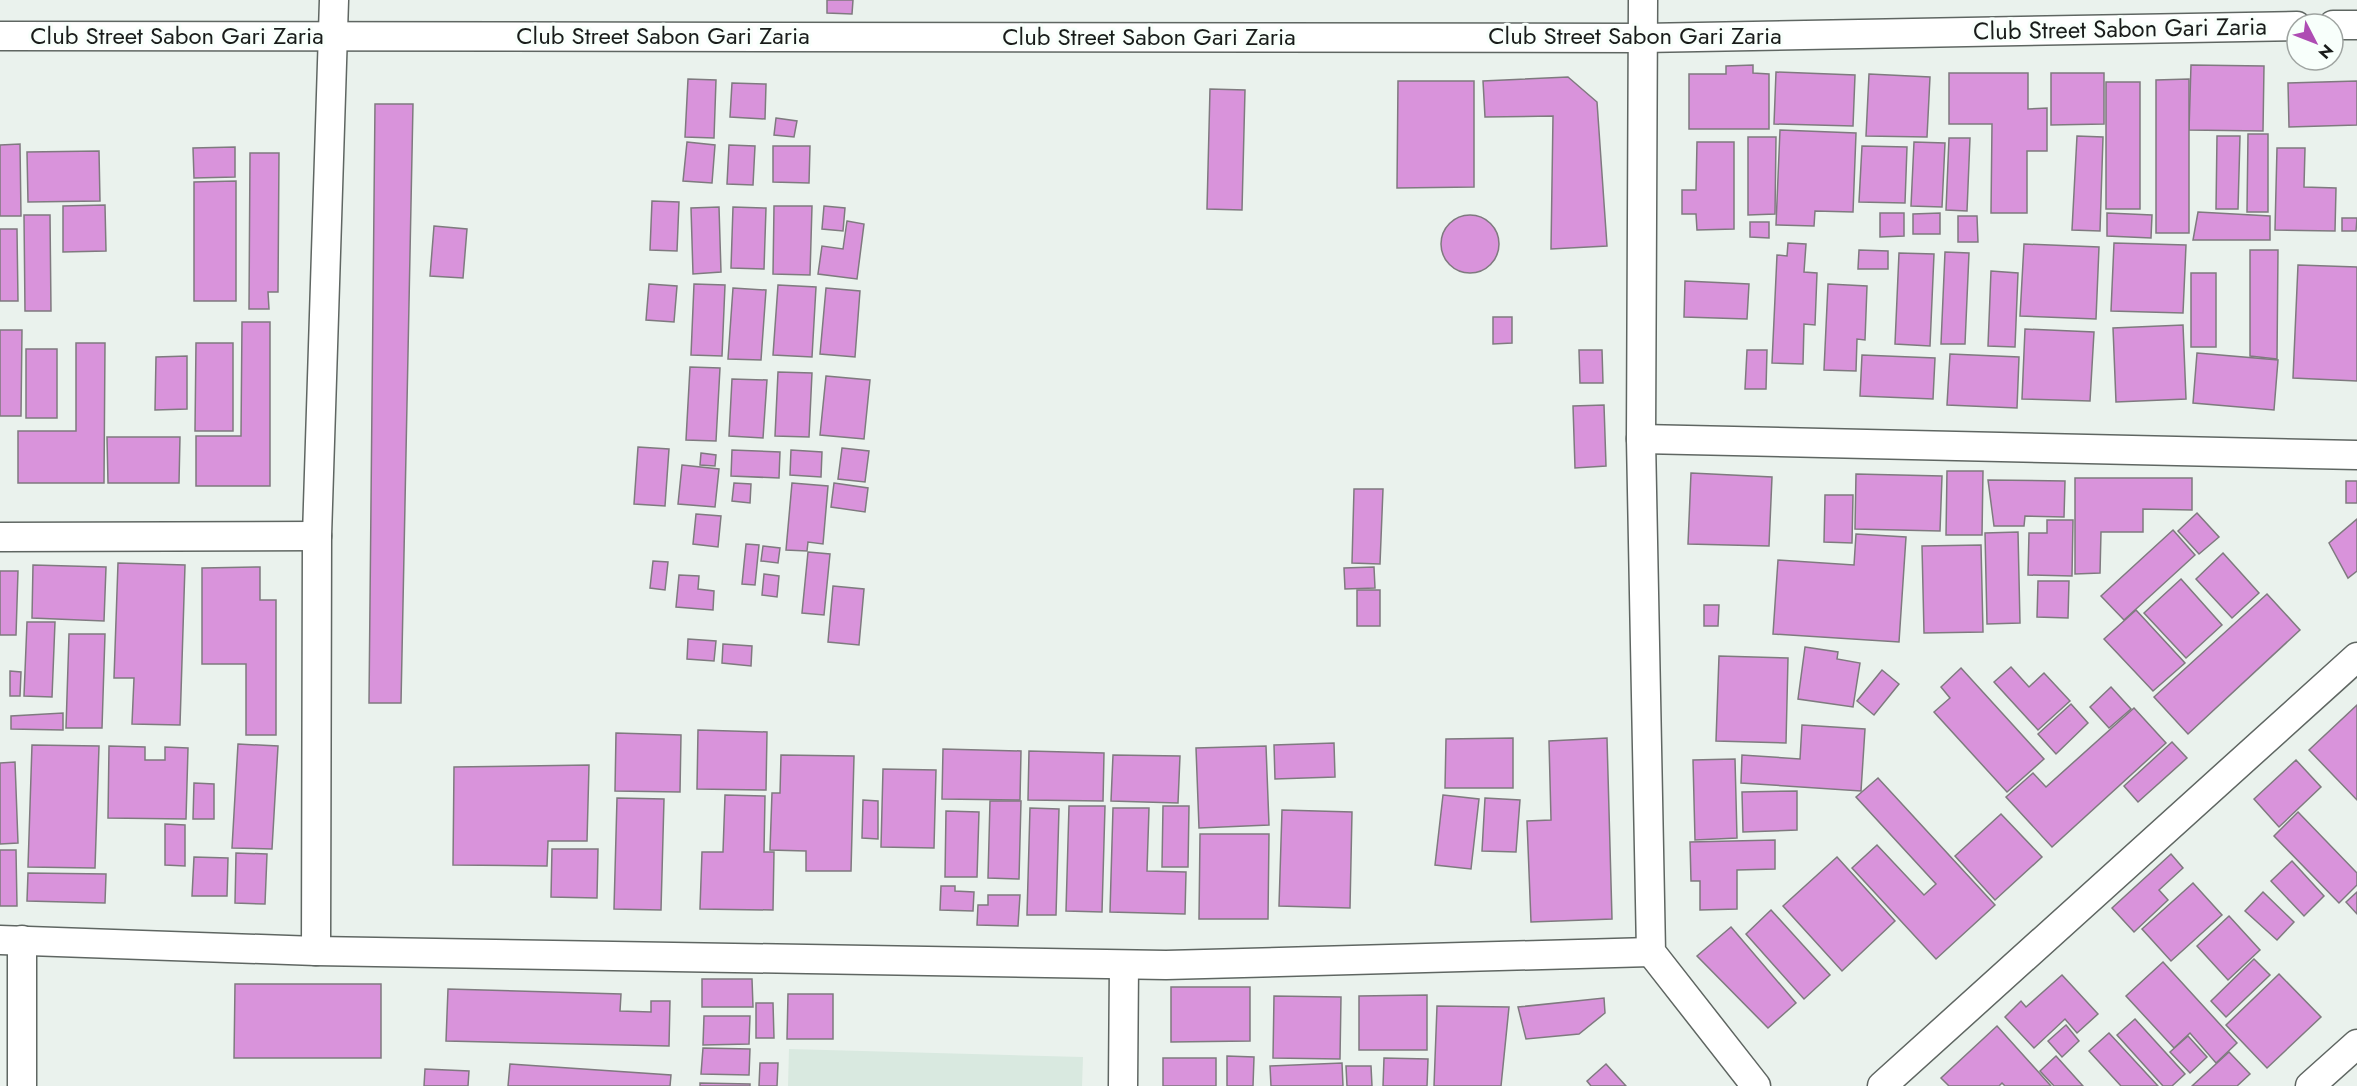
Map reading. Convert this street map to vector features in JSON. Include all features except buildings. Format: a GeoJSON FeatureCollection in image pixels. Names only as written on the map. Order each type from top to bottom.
{"type":"FeatureCollection","features":[{"type":"Feature","properties":{"kind":"street"},"geometry":{"type":"LineString","coordinates":[[316,951],[317,536],[334,0]]}},
{"type":"Feature","properties":{"kind":"street"},"geometry":{"type":"LineString","coordinates":[[1644,0],[1641,439],[1651,952],[1756,1086]]}},
{"type":"Feature","properties":{"kind":"street","name":"Club Street Sabon Gari Zaria"},"geometry":{"type":"LineString","coordinates":[[0,36],[1643,38],[2285,26]]}},
{"type":"Feature","properties":{"kind":"street"},"geometry":{"type":"LineString","coordinates":[[1641,439],[2357,455]]}},
{"type":"Feature","properties":{"kind":"street"},"geometry":{"type":"LineString","coordinates":[[0,537],[317,536]]}},
{"type":"Feature","properties":{"kind":"street"},"geometry":{"type":"LineString","coordinates":[[1882,1086],[2357,657]]}},
{"type":"Feature","properties":{"kind":"street"},"geometry":{"type":"LineString","coordinates":[[22,1086],[11,940],[316,951],[1124,965],[1335,963],[1651,952]]}},
{"type":"Feature","properties":{"kind":"street"},"geometry":{"type":"LineString","coordinates":[[1123,1086],[1124,965]]}},
{"type":"Feature","properties":{"kind":"street"},"geometry":{"type":"LineString","coordinates":[[2310,1086],[2357,1044]]}},
{"type":"Feature","properties":{"kind":"shaded area"},"geometry":{"type":"Polygon","coordinates":[[[789,1049],[1083,1057],[1082,1086],[788,1086],[789,1049]]]}}]}
